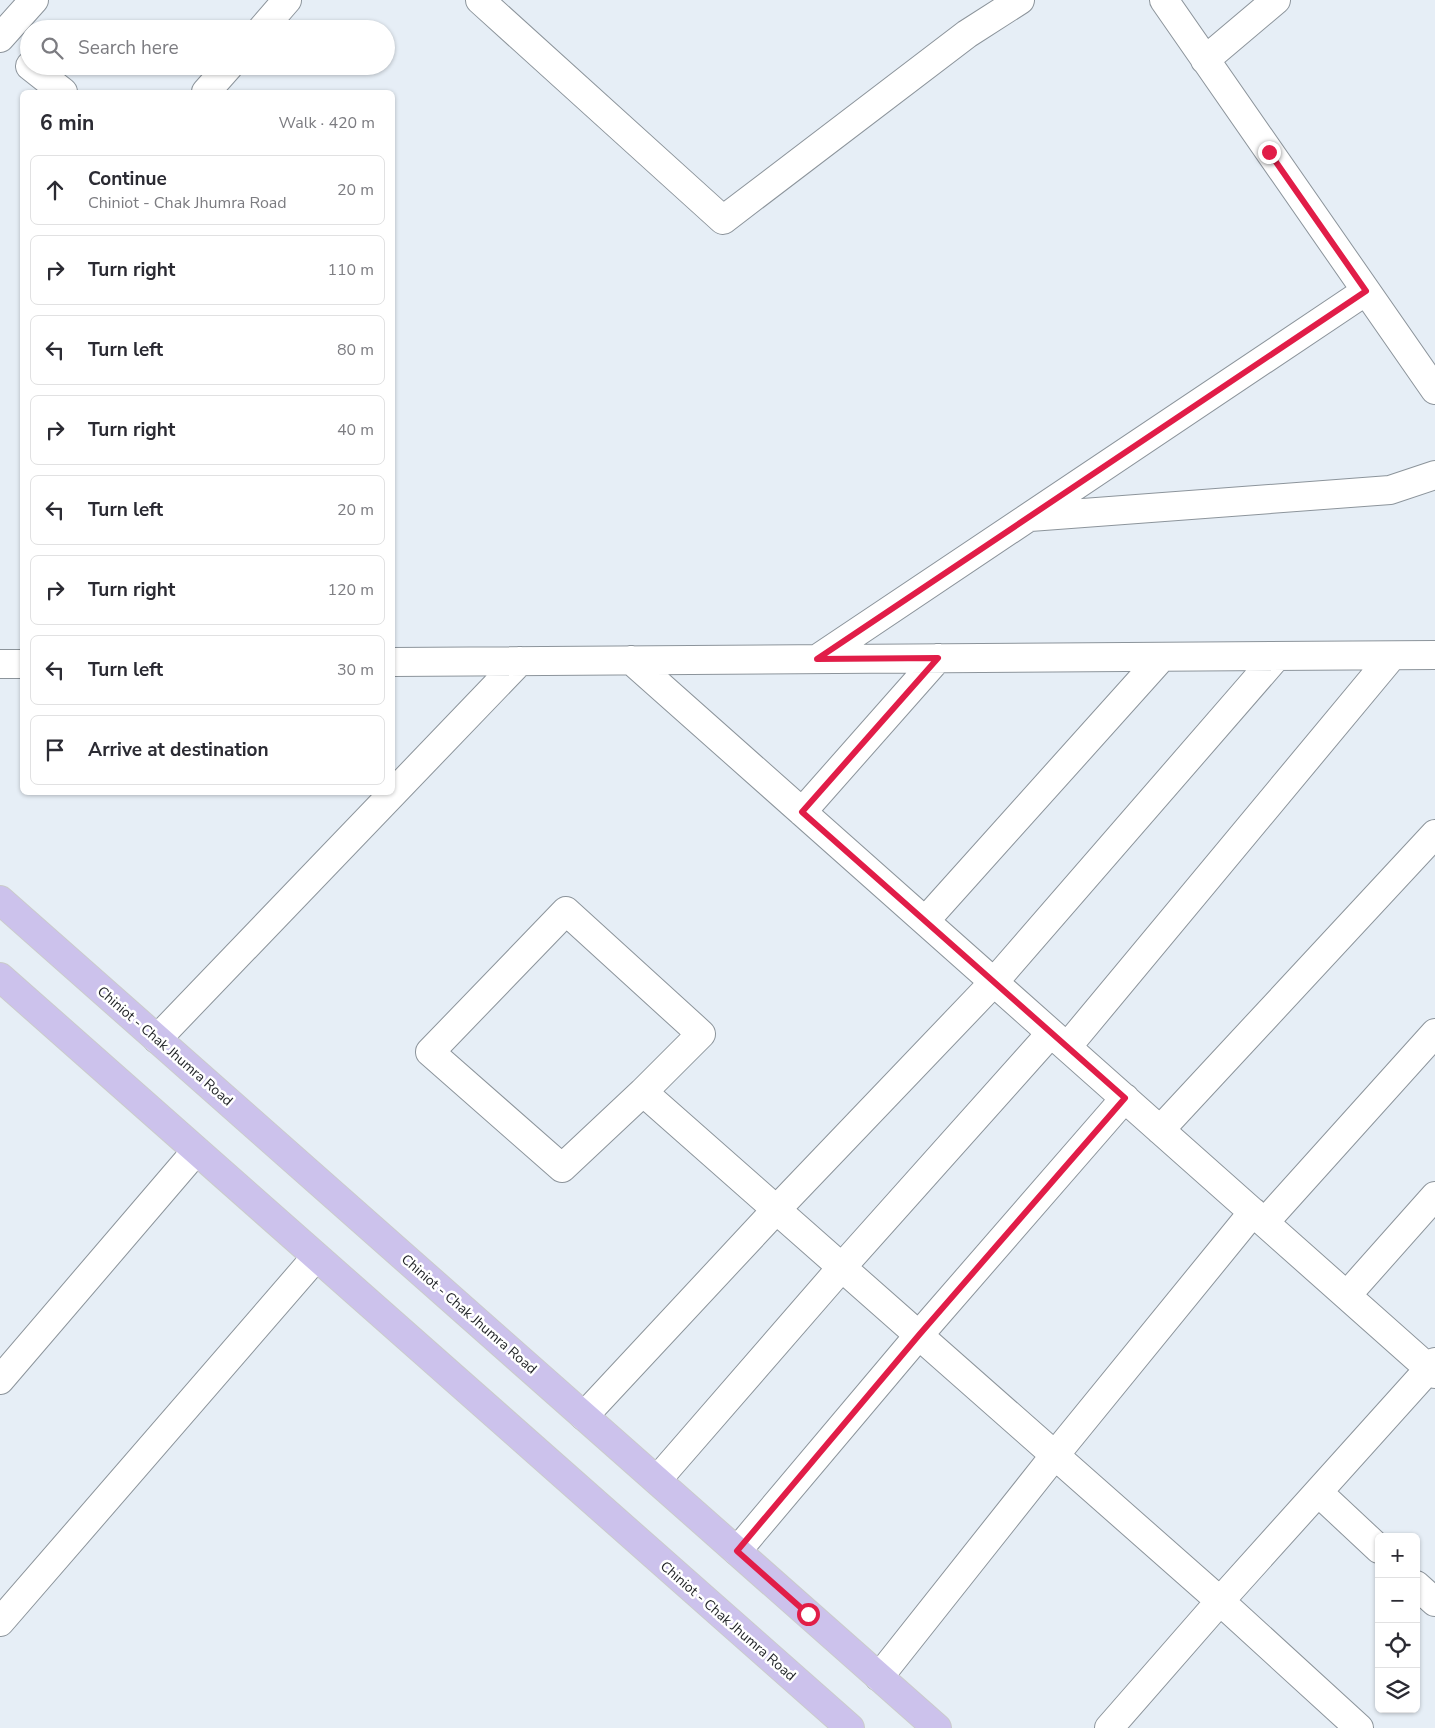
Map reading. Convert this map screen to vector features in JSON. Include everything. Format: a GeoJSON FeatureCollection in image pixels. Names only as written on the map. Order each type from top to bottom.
{"type":"FeatureCollection","features":[{"type":"Feature","properties":{"kind":"main road","name":"Chiniot - Chak Jhumra Road"},"geometry":{"type":"LineString","coordinates":[[0,900],[937,1728]]}},
{"type":"Feature","properties":{"kind":"main road","name":"Chiniot - Chak Jhumra Road"},"geometry":{"type":"LineString","coordinates":[[0,978],[850,1728]]}},
{"type":"Feature","properties":{"kind":"street"},"geometry":{"type":"LineString","coordinates":[[0,38],[34,0]]}},
{"type":"Feature","properties":{"kind":"street"},"geometry":{"type":"LineString","coordinates":[[270,20],[287,0]]}},
{"type":"Feature","properties":{"kind":"street"},"geometry":{"type":"LineString","coordinates":[[480,0],[723,220],[967,34],[1020,0]]}},
{"type":"Feature","properties":{"kind":"street"},"geometry":{"type":"LineString","coordinates":[[1164,0],[1435,390]]}},
{"type":"Feature","properties":{"kind":"street"},"geometry":{"type":"LineString","coordinates":[[1205,60],[1276,0]]}},
{"type":"Feature","properties":{"kind":"street"},"geometry":{"type":"LineString","coordinates":[[0,42],[20,58]]}},
{"type":"Feature","properties":{"kind":"street"},"geometry":{"type":"LineString","coordinates":[[41,75],[60,90]]}},
{"type":"Feature","properties":{"kind":"street"},"geometry":{"type":"LineString","coordinates":[[208,90],[221,75]]}},
{"type":"Feature","properties":{"kind":"street"},"geometry":{"type":"LineString","coordinates":[[817,659],[1366,291]]}},
{"type":"Feature","properties":{"kind":"street"},"geometry":{"type":"LineString","coordinates":[[1028,518],[1390,490],[1435,475]]}},
{"type":"Feature","properties":{"kind":"street"},"geometry":{"type":"LineString","coordinates":[[395,662],[1435,655]]}},
{"type":"Feature","properties":{"kind":"street"},"geometry":{"type":"LineString","coordinates":[[584,1416],[776,1210],[994,982],[1277,656]]}},
{"type":"Feature","properties":{"kind":"street"},"geometry":{"type":"LineString","coordinates":[[657,1480],[842,1267],[1059,1040],[1392,656]]}},
{"type":"Feature","properties":{"kind":"street"},"geometry":{"type":"LineString","coordinates":[[925,921],[1162,657]]}},
{"type":"Feature","properties":{"kind":"street"},"geometry":{"type":"LineString","coordinates":[[802,812],[938,658]]}},
{"type":"Feature","properties":{"kind":"street"},"geometry":{"type":"LineString","coordinates":[[630,660],[1347,1295],[1433,1368],[1318,1492],[1109,1728]]}},
{"type":"Feature","properties":{"kind":"street"},"geometry":{"type":"LineString","coordinates":[[395,791],[520,661]]}},
{"type":"Feature","properties":{"kind":"street"},"geometry":{"type":"LineString","coordinates":[[0,664],[20,664]]}},
{"type":"Feature","properties":{"kind":"street"},"geometry":{"type":"LineString","coordinates":[[157,1039],[391,795]]}},
{"type":"Feature","properties":{"kind":"street"},"geometry":{"type":"LineString","coordinates":[[1160,1130],[1435,834]]}},
{"type":"Feature","properties":{"kind":"street"},"geometry":{"type":"LineString","coordinates":[[566,910],[701,1034],[643,1092],[562,1168],[430,1052],[566,910]]}},
{"type":"Feature","properties":{"kind":"street"},"geometry":{"type":"LineString","coordinates":[[879,1677],[1055,1455],[1259,1217],[1435,1033]]}},
{"type":"Feature","properties":{"kind":"street"},"geometry":{"type":"LineString","coordinates":[[643,1092],[1220,1601],[1359,1728]]}},
{"type":"Feature","properties":{"kind":"street"},"geometry":{"type":"LineString","coordinates":[[737,1551],[919,1335],[1125,1098]]}},
{"type":"Feature","properties":{"kind":"street"},"geometry":{"type":"LineString","coordinates":[[0,1380],[196,1150]]}},
{"type":"Feature","properties":{"kind":"street"},"geometry":{"type":"LineString","coordinates":[[1347,1295],[1435,1196]]}},
{"type":"Feature","properties":{"kind":"street"},"geometry":{"type":"LineString","coordinates":[[0,1622],[316,1257]]}},
{"type":"Feature","properties":{"kind":"street"},"geometry":{"type":"LineString","coordinates":[[1318,1492],[1375,1546]]}},
{"type":"Feature","properties":{"kind":"street"},"geometry":{"type":"LineString","coordinates":[[1420,1589],[1435,1602]]}},
{"type":"Feature","properties":{"kind":"route"},"geometry":{"type":"LineString","coordinates":[[808,1614],[737,1551],[919,1335],[1125,1098],[802,812],[938,658],[817,659],[1366,291],[1269,152]]}}]}
